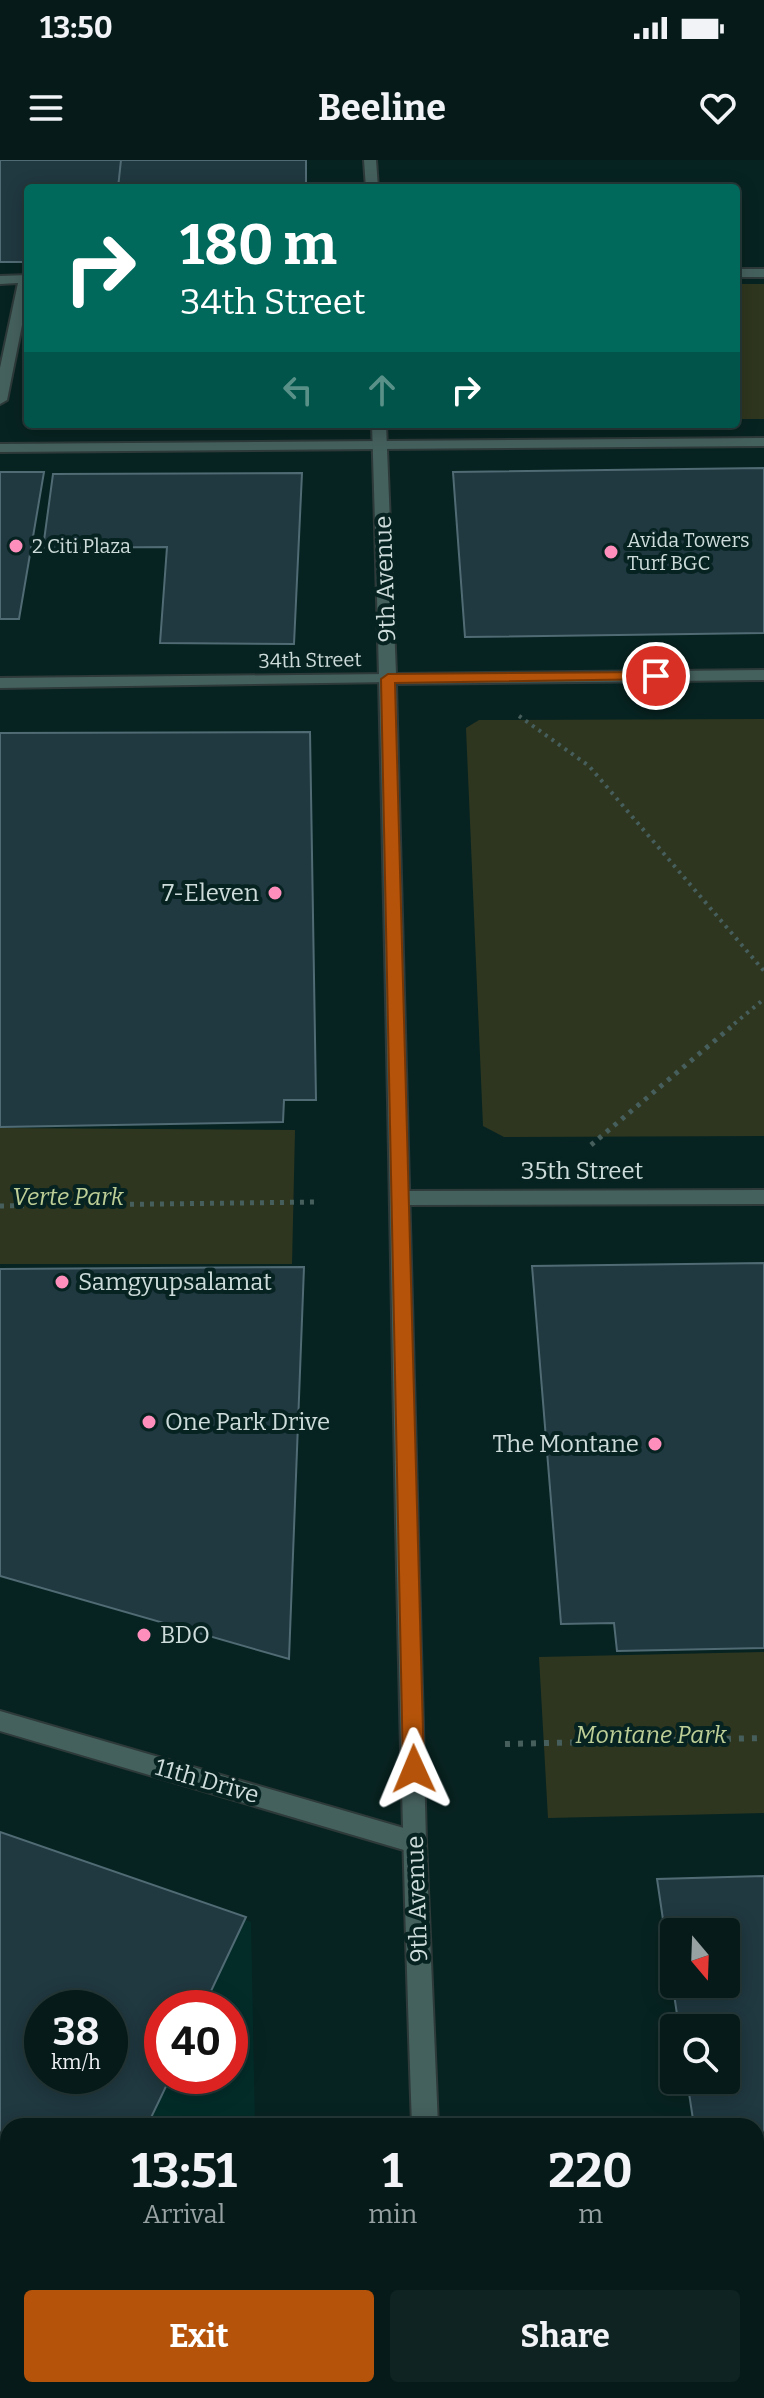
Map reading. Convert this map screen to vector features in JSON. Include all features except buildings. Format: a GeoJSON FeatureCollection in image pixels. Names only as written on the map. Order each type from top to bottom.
{"type":"FeatureCollection","features":[{"type":"Feature","properties":{"kind":"street"},"geometry":{"type":"LineString","coordinates":[[370,160],[372,184]]}},
{"type":"Feature","properties":{"kind":"street"},"geometry":{"type":"LineString","coordinates":[[740,273],[764,273]]}},
{"type":"Feature","properties":{"kind":"street"},"geometry":{"type":"LineString","coordinates":[[0,280],[24,279]]}},
{"type":"Feature","properties":{"kind":"street"},"geometry":{"type":"LineString","coordinates":[[0,400],[24,288]]}},
{"type":"Feature","properties":{"kind":"street","name":"9th Avenue"},"geometry":{"type":"LineString","coordinates":[[379,428],[401,1198],[414,1842],[425,2118]]}},
{"type":"Feature","properties":{"kind":"street"},"geometry":{"type":"LineString","coordinates":[[0,448],[764,442]]}},
{"type":"Feature","properties":{"kind":"street","name":"34th Street"},"geometry":{"type":"LineString","coordinates":[[0,683],[764,675]]}},
{"type":"Feature","properties":{"kind":"street","name":"35th Street"},"geometry":{"type":"LineString","coordinates":[[401,1198],[764,1197]]}},
{"type":"Feature","properties":{"kind":"street","name":"11th Drive"},"geometry":{"type":"LineString","coordinates":[[0,1721],[414,1842]]}},
{"type":"Feature","properties":{"kind":"path"},"geometry":{"type":"LineString","coordinates":[[512,712],[589,766],[764,971]]}},
{"type":"Feature","properties":{"kind":"path"},"geometry":{"type":"LineString","coordinates":[[591,1145],[764,999]]}},
{"type":"Feature","properties":{"kind":"path"},"geometry":{"type":"LineString","coordinates":[[0,1206],[319,1202]]}},
{"type":"Feature","properties":{"kind":"path"},"geometry":{"type":"LineString","coordinates":[[505,1744],[764,1738]]}},
{"type":"Feature","properties":{"kind":"shaded area"},"geometry":{"type":"Polygon","coordinates":[[[0,1834],[251,1922],[255,2118],[0,2118],[0,1834]]]}},
{"type":"Feature","properties":{"kind":"green space"},"geometry":{"type":"Polygon","coordinates":[[[740,284],[764,284],[764,419],[740,419],[740,284]]]}},
{"type":"Feature","properties":{"kind":"green space"},"geometry":{"type":"Polygon","coordinates":[[[764,719],[764,1136],[504,1137],[483,1126],[466,728],[479,720],[764,719]]]}},
{"type":"Feature","properties":{"kind":"green space","name":"Verte Park"},"geometry":{"type":"Polygon","coordinates":[[[0,1128],[295,1130],[292,1264],[0,1264],[0,1128]]]}},
{"type":"Feature","properties":{"kind":"green space","name":"Montane Park"},"geometry":{"type":"Polygon","coordinates":[[[764,1652],[764,1813],[548,1818],[539,1657],[764,1652]]]}},
{"type":"Feature","properties":{"kind":"place","name":"2 Citi Plaza"},"geometry":{"type":"Point","coordinates":[16,546]}},
{"type":"Feature","properties":{"kind":"place","name":"Avida Towers Turf BGC"},"geometry":{"type":"Point","coordinates":[611,552]}},
{"type":"Feature","properties":{"kind":"place","name":"7-Eleven"},"geometry":{"type":"Point","coordinates":[275,893]}},
{"type":"Feature","properties":{"kind":"place","name":"Samgyupsalamat"},"geometry":{"type":"Point","coordinates":[62,1282]}},
{"type":"Feature","properties":{"kind":"place","name":"One Park Drive"},"geometry":{"type":"Point","coordinates":[149,1422]}},
{"type":"Feature","properties":{"kind":"place","name":"The Montane"},"geometry":{"type":"Point","coordinates":[655,1444]}},
{"type":"Feature","properties":{"kind":"place","name":"BDO"},"geometry":{"type":"Point","coordinates":[144,1635]}},
{"type":"Feature","properties":{"kind":"route"},"geometry":{"type":"LineString","coordinates":[[414,1769],[388,679],[656,676]]}}]}
